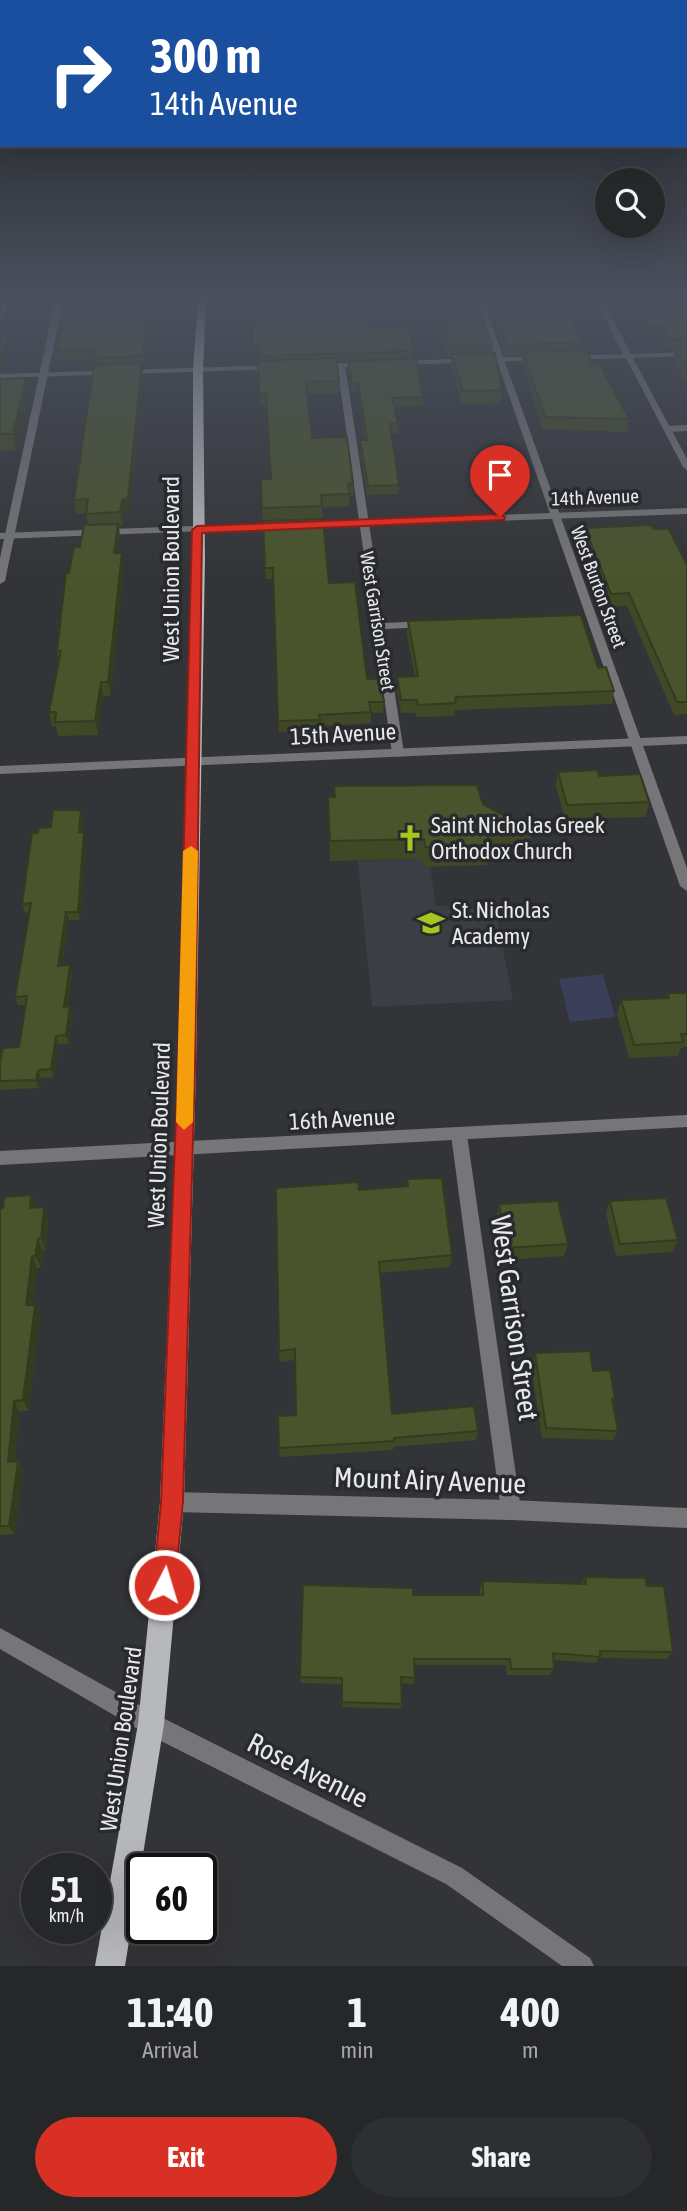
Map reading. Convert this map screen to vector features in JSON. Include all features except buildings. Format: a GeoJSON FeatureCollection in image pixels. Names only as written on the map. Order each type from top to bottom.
{"type":"FeatureCollection","features":[{"type":"Feature","properties":{"kind":"main road","name":"West Union Boulevard"},"geometry":{"type":"LineString","coordinates":[[110,1966],[151,1724],[172,1502],[183,1150],[198,393]]}},
{"type":"Feature","properties":{"kind":"street"},"geometry":{"type":"LineString","coordinates":[[0,581],[5,536],[39,393]]}},
{"type":"Feature","properties":{"kind":"street","name":"West Garrison Street"},"geometry":{"type":"LineString","coordinates":[[345,393],[398,753]]}},
{"type":"Feature","properties":{"kind":"street","name":"West Burton Street"},"geometry":{"type":"LineString","coordinates":[[513,393],[687,886]]}},
{"type":"Feature","properties":{"kind":"street"},"geometry":{"type":"LineString","coordinates":[[648,393],[687,467]]}},
{"type":"Feature","properties":{"kind":"street"},"geometry":{"type":"LineString","coordinates":[[667,429],[687,428]]}},
{"type":"Feature","properties":{"kind":"street","name":"14th Avenue"},"geometry":{"type":"LineString","coordinates":[[5,536],[687,511]]}},
{"type":"Feature","properties":{"kind":"street"},"geometry":{"type":"LineString","coordinates":[[579,619],[592,619]]}},
{"type":"Feature","properties":{"kind":"street"},"geometry":{"type":"LineString","coordinates":[[379,626],[432,624]]}},
{"type":"Feature","properties":{"kind":"street","name":"15th Avenue"},"geometry":{"type":"LineString","coordinates":[[0,770],[687,740]]}},
{"type":"Feature","properties":{"kind":"street","name":"16th Avenue"},"geometry":{"type":"LineString","coordinates":[[0,1158],[459,1136],[687,1121]]}},
{"type":"Feature","properties":{"kind":"street","name":"West Garrison Street"},"geometry":{"type":"LineString","coordinates":[[459,1136],[511,1510]]}},
{"type":"Feature","properties":{"kind":"street","name":"Mount Airy Avenue"},"geometry":{"type":"LineString","coordinates":[[172,1502],[511,1510],[687,1518]]}},
{"type":"Feature","properties":{"kind":"street","name":"Rose Avenue"},"geometry":{"type":"LineString","coordinates":[[0,1638],[151,1724],[454,1876],[574,1963]]}},
{"type":"Feature","properties":{"kind":"shaded area","name":"St. Nicholas Academy"},"geometry":{"type":"Polygon","coordinates":[[[422,859],[423,866],[430,866],[436,906],[449,906],[450,910],[495,908],[513,1000],[372,1007],[358,861],[422,859]]]}},
{"type":"Feature","properties":{"kind":"shaded area"},"geometry":{"type":"Polygon","coordinates":[[[603,974],[615,1017],[570,1022],[559,979],[603,974]]]}},
{"type":"Feature","properties":{"kind":"slow traffic"},"geometry":{"type":"LineString","coordinates":[[184,1122],[191,851]]}},
{"type":"Feature","properties":{"kind":"place","name":"Saint Nicholas Greek Orthodox Church"},"geometry":{"type":"Point","coordinates":[410,838]}},
{"type":"Feature","properties":{"kind":"place","name":"St. Nicholas Academy"},"geometry":{"type":"Point","coordinates":[431,923]}},
{"type":"Feature","properties":{"kind":"route"},"geometry":{"type":"LineString","coordinates":[[164,1585],[172,1502],[187,1067],[197,530],[500,517]]}}]}
